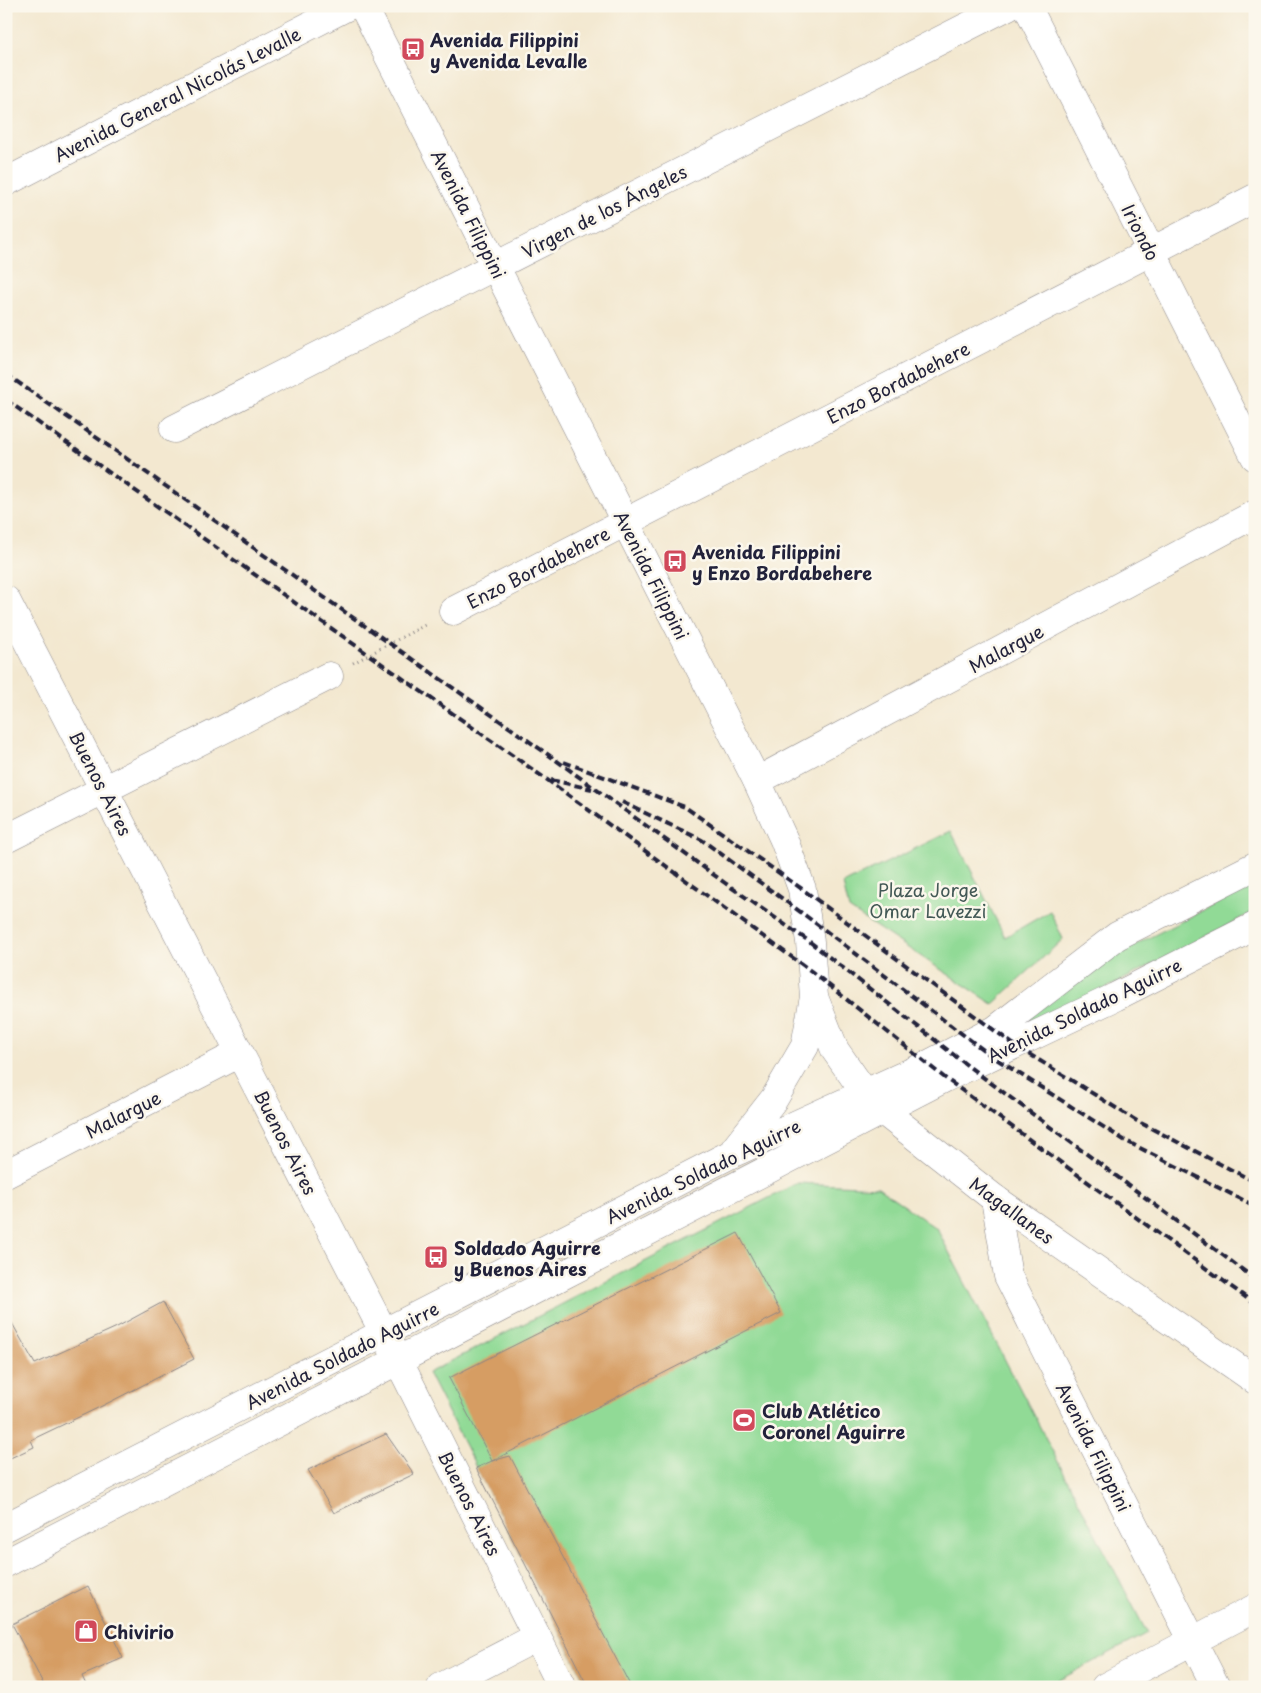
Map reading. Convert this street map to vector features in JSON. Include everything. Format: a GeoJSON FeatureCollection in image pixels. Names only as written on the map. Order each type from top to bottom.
{"type":"FeatureCollection","features":[{"type":"Feature","properties":{"kind":"street","name":"Avenida General Nicolás Levalle"},"geometry":{"type":"LineString","coordinates":[[6,182],[348,6]]}},
{"type":"Feature","properties":{"kind":"street","name":"Avenida Filippini"},"geometry":{"type":"LineString","coordinates":[[363,6],[757,781],[784,840],[802,888],[810,942],[814,997],[805,1046],[774,1100],[731,1154]]}},
{"type":"Feature","properties":{"kind":"street","name":"Virgen de los Ángeles"},"geometry":{"type":"LineString","coordinates":[[174,429],[1008,6]]}},
{"type":"Feature","properties":{"kind":"street","name":"Iriondo"},"geometry":{"type":"LineString","coordinates":[[1027,6],[1255,457]]}},
{"type":"Feature","properties":{"kind":"street","name":"Enzo Bordabehere"},"geometry":{"type":"LineString","coordinates":[[452,612],[1255,198]]}},
{"type":"Feature","properties":{"kind":"street","name":"Malargue"},"geometry":{"type":"LineString","coordinates":[[757,781],[1255,514]]}},
{"type":"Feature","properties":{"kind":"street","name":"Buenos Aires"},"geometry":{"type":"LineString","coordinates":[[6,600],[399,1360],[562,1687]]}},
{"type":"Feature","properties":{"kind":"street"},"geometry":{"type":"LineString","coordinates":[[6,839],[329,676]]}},
{"type":"Feature","properties":{"kind":"street","name":"Avenida Soldado Aguirre"},"geometry":{"type":"LineString","coordinates":[[6,1563],[399,1360],[874,1102],[995,1030],[1117,936],[1255,866]]}},
{"type":"Feature","properties":{"kind":"street","name":"Avenida Soldado Aguirre"},"geometry":{"type":"LineString","coordinates":[[6,1527],[731,1154],[946,1078],[1115,997],[1255,926]]}},
{"type":"Feature","properties":{"kind":"street","name":"Magallanes"},"geometry":{"type":"LineString","coordinates":[[814,997],[835,1050],[874,1102],[995,1199],[1255,1380]]}},
{"type":"Feature","properties":{"kind":"street","name":"Malargue"},"geometry":{"type":"LineString","coordinates":[[6,1174],[240,1053]]}},
{"type":"Feature","properties":{"kind":"street","name":"Avenida Filippini"},"geometry":{"type":"LineString","coordinates":[[995,1199],[1008,1276],[1216,1687]]}},
{"type":"Feature","properties":{"kind":"street"},"geometry":{"type":"LineString","coordinates":[[1105,1687],[1255,1608]]}},
{"type":"Feature","properties":{"kind":"street"},"geometry":{"type":"LineString","coordinates":[[441,1687],[537,1637]]}},
{"type":"Feature","properties":{"kind":"path","name":"Enzo Bordabehere"},"geometry":{"type":"LineString","coordinates":[[329,676],[452,612]]}},
{"type":"Feature","properties":{"kind":"green space","name":"Plaza Jorge Omar Lavezzi"},"geometry":{"type":"Polygon","coordinates":[[[951,831],[1005,937],[1050,911],[1063,939],[993,1004],[849,909],[843,884],[951,831]]]}},
{"type":"Feature","properties":{"kind":"green space"},"geometry":{"type":"Polygon","coordinates":[[[1255,884],[1255,911],[1074,1005],[1020,1030],[1018,1026],[1099,963],[1255,884]]]}},
{"type":"Feature","properties":{"kind":"green space","name":"Club Atlético Coronel Aguirre"},"geometry":{"type":"Polygon","coordinates":[[[798,1183],[878,1187],[937,1229],[1147,1633],[1046,1687],[588,1687],[428,1373],[798,1183]]]}},
{"type":"Feature","properties":{"kind":"building"},"geometry":{"type":"Polygon","coordinates":[[[738,1233],[781,1313],[492,1461],[449,1378],[738,1233]]]}},
{"type":"Feature","properties":{"kind":"building"},"geometry":{"type":"Polygon","coordinates":[[[163,1302],[194,1359],[31,1440],[34,1447],[6,1460],[6,1317],[8,1316],[35,1364],[117,1327],[163,1302]]]}},
{"type":"Feature","properties":{"kind":"building"},"geometry":{"type":"Polygon","coordinates":[[[386,1434],[414,1474],[334,1513],[308,1470],[386,1434]]]}},
{"type":"Feature","properties":{"kind":"building"},"geometry":{"type":"Polygon","coordinates":[[[510,1456],[631,1687],[588,1687],[476,1468],[510,1456]]]}},
{"type":"Feature","properties":{"kind":"building"},"geometry":{"type":"Polygon","coordinates":[[[88,1586],[123,1658],[82,1676],[87,1687],[45,1687],[12,1624],[88,1586]]]}},
{"type":"Feature","properties":{"kind":"railway"},"geometry":{"type":"LineString","coordinates":[[6,374],[553,758],[725,883],[810,942],[968,1066],[1255,1279]]}},
{"type":"Feature","properties":{"kind":"railway"},"geometry":{"type":"LineString","coordinates":[[6,400],[546,779],[811,971],[945,1078],[1255,1304]]}},
{"type":"Feature","properties":{"kind":"railway"},"geometry":{"type":"LineString","coordinates":[[564,762],[685,807],[802,889],[1013,1044],[1137,1121],[1255,1182]]}},
{"type":"Feature","properties":{"kind":"railway"},"geometry":{"type":"LineString","coordinates":[[551,780],[592,789]]}},
{"type":"Feature","properties":{"kind":"railway"},"geometry":{"type":"LineString","coordinates":[[622,802],[702,840],[990,1055],[1124,1140],[1255,1206]]}},
{"type":"Feature","properties":{"kind":"place","name":"Avenida Filippini y Avenida Levalle"},"geometry":{"type":"Point","coordinates":[413,49]}},
{"type":"Feature","properties":{"kind":"place","name":"Avenida Filippini y Enzo Bordabehere"},"geometry":{"type":"Point","coordinates":[675,561]}},
{"type":"Feature","properties":{"kind":"place","name":"Soldado Aguirre y Buenos Aires"},"geometry":{"type":"Point","coordinates":[436,1257]}},
{"type":"Feature","properties":{"kind":"place","name":"Club Atlético Coronel Aguirre"},"geometry":{"type":"Point","coordinates":[744,1420]}},
{"type":"Feature","properties":{"kind":"place","name":"Chivirio"},"geometry":{"type":"Point","coordinates":[86,1631]}}]}
